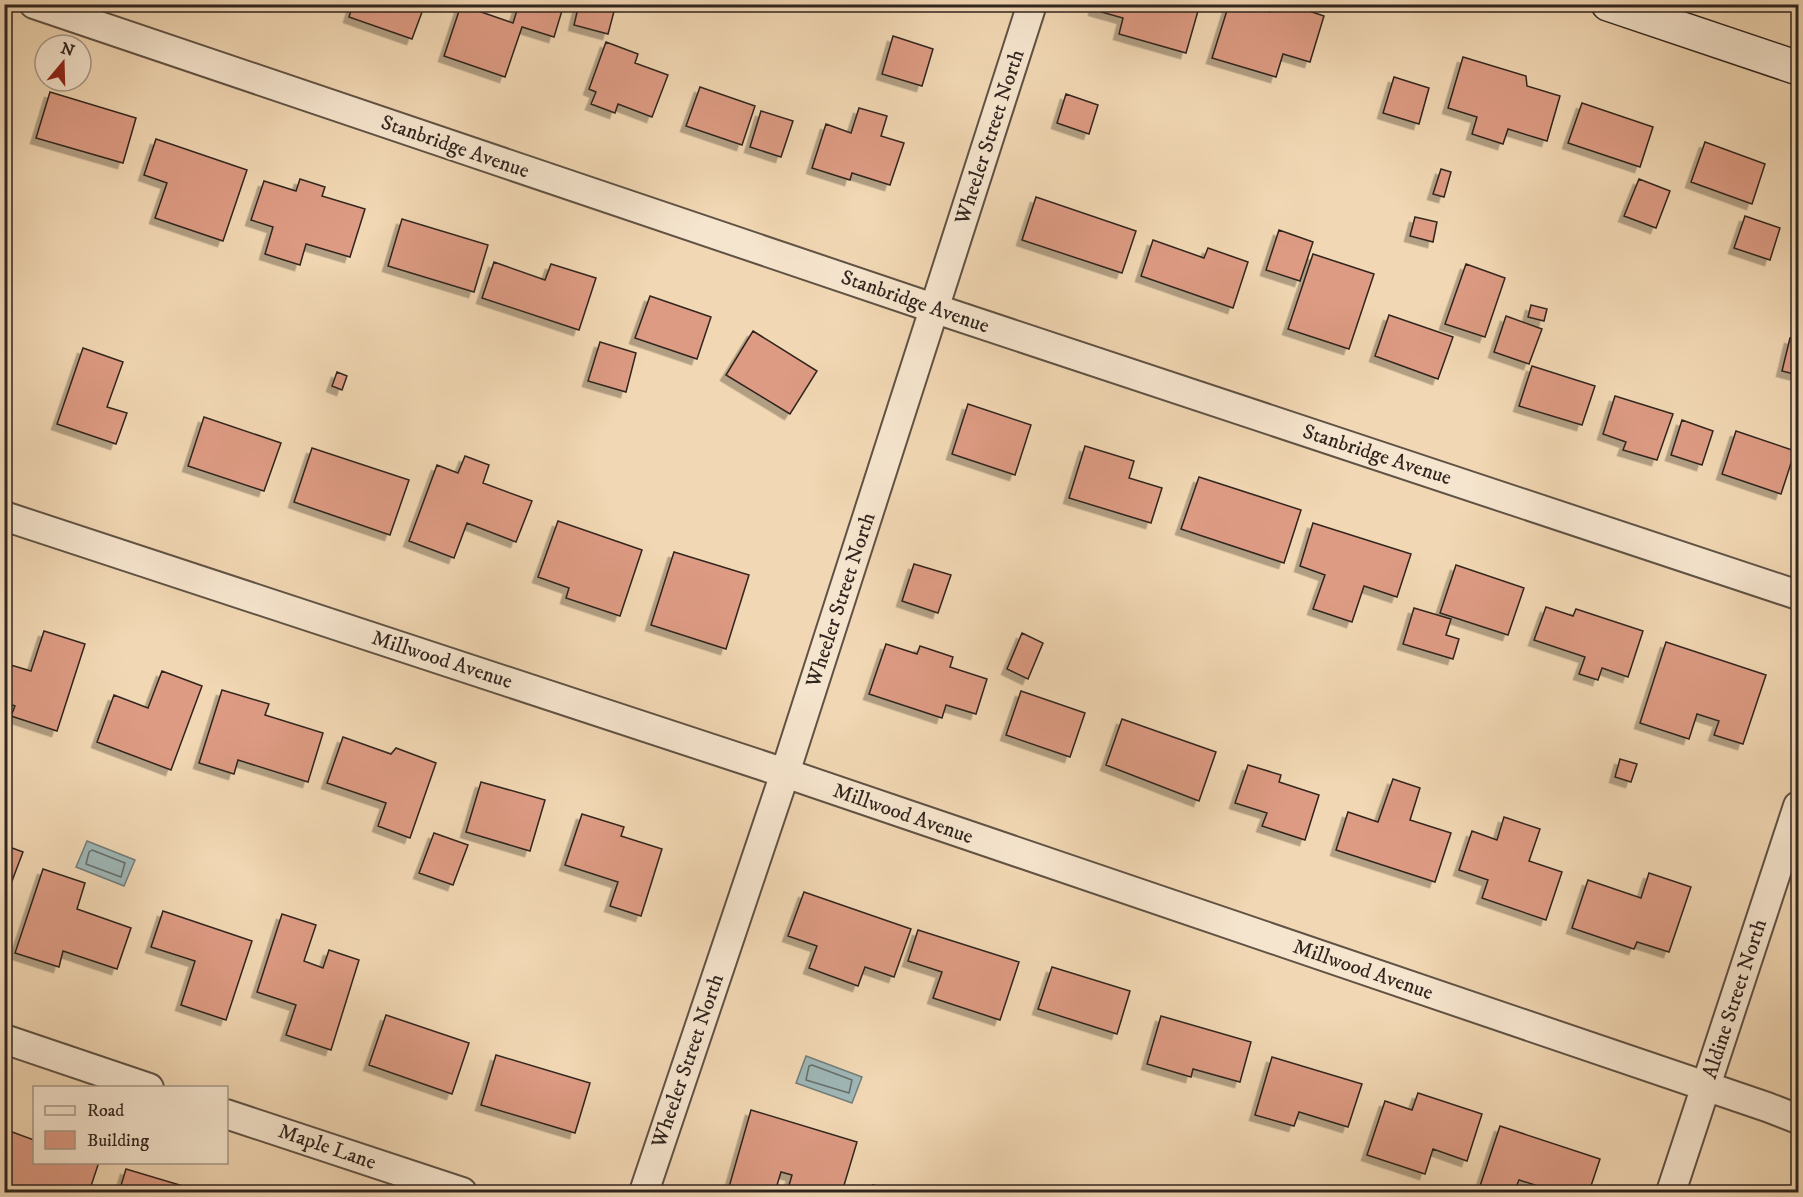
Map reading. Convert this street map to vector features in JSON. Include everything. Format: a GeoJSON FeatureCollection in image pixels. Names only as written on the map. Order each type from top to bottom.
{"type":"FeatureCollection","features":[{"type":"Feature","properties":{"kind":"street","name":"Stanbridge Avenue"},"geometry":{"type":"LineString","coordinates":[[33,4],[936,309],[1798,595]]}},
{"type":"Feature","properties":{"kind":"street","name":"Wheeler Street North"},"geometry":{"type":"LineString","coordinates":[[644,1192],[785,773],[936,309],[1032,4]]}},
{"type":"Feature","properties":{"kind":"street"},"geometry":{"type":"LineString","coordinates":[[1608,4],[1798,68]]}},
{"type":"Feature","properties":{"kind":"street","name":"Millwood Avenue"},"geometry":{"type":"LineString","coordinates":[[4,516],[785,773],[1798,1119]]}},
{"type":"Feature","properties":{"kind":"street","name":"Aldine Street North"},"geometry":{"type":"LineString","coordinates":[[1671,1192],[1798,806]]}},
{"type":"Feature","properties":{"kind":"street"},"geometry":{"type":"LineString","coordinates":[[4,1039],[143,1086]]}},
{"type":"Feature","properties":{"kind":"street","name":"Maple Lane"},"geometry":{"type":"LineString","coordinates":[[228,1115],[462,1192]]}},
{"type":"Feature","properties":{"kind":"water"},"geometry":{"type":"Polygon","coordinates":[[[87,841],[135,860],[124,886],[76,867],[87,841]]]}},
{"type":"Feature","properties":{"kind":"water"},"geometry":{"type":"Polygon","coordinates":[[[806,1056],[862,1077],[852,1103],[796,1083],[806,1056]]]}},
{"type":"Feature","properties":{"kind":"building"},"geometry":{"type":"Polygon","coordinates":[[[353,4],[425,4],[412,39],[349,17],[353,4]]]}},
{"type":"Feature","properties":{"kind":"building"},"geometry":{"type":"Polygon","coordinates":[[[519,4],[564,4],[554,37],[522,27],[505,77],[444,56],[461,5],[513,23],[519,4]]]}},
{"type":"Feature","properties":{"kind":"building"},"geometry":{"type":"Polygon","coordinates":[[[579,4],[616,4],[608,34],[574,25],[579,4]]]}},
{"type":"Feature","properties":{"kind":"building"},"geometry":{"type":"Polygon","coordinates":[[[1095,4],[1200,4],[1186,53],[1119,34],[1123,18],[1094,10],[1095,4]]]}},
{"type":"Feature","properties":{"kind":"building"},"geometry":{"type":"Polygon","coordinates":[[[1229,4],[1247,4],[1270,12],[1272,4],[1288,4],[1324,16],[1310,62],[1283,54],[1276,77],[1212,58],[1229,4]]]}},
{"type":"Feature","properties":{"kind":"building"},"geometry":{"type":"Polygon","coordinates":[[[893,36],[933,49],[922,86],[882,74],[893,36]]]}},
{"type":"Feature","properties":{"kind":"building"},"geometry":{"type":"Polygon","coordinates":[[[606,42],[638,54],[635,63],[668,75],[652,117],[618,104],[615,113],[591,104],[596,92],[589,89],[606,42]]]}},
{"type":"Feature","properties":{"kind":"building"},"geometry":{"type":"Polygon","coordinates":[[[1463,57],[1526,76],[1527,86],[1560,96],[1547,141],[1508,129],[1503,144],[1472,134],[1477,117],[1448,108],[1463,57]]]}},
{"type":"Feature","properties":{"kind":"building"},"geometry":{"type":"Polygon","coordinates":[[[1394,77],[1429,88],[1419,124],[1383,113],[1394,77]]]}},
{"type":"Feature","properties":{"kind":"building"},"geometry":{"type":"Polygon","coordinates":[[[700,87],[755,106],[742,145],[686,126],[700,87]]]}},
{"type":"Feature","properties":{"kind":"building"},"geometry":{"type":"Polygon","coordinates":[[[50,93],[136,118],[123,163],[36,138],[50,93]]]}},
{"type":"Feature","properties":{"kind":"building"},"geometry":{"type":"Polygon","coordinates":[[[1066,94],[1098,105],[1089,134],[1057,123],[1066,94]]]}},
{"type":"Feature","properties":{"kind":"building"},"geometry":{"type":"Polygon","coordinates":[[[1582,103],[1653,127],[1640,167],[1568,143],[1582,103]]]}},
{"type":"Feature","properties":{"kind":"building"},"geometry":{"type":"Polygon","coordinates":[[[859,108],[887,116],[881,136],[904,143],[890,185],[852,173],[850,180],[812,168],[826,124],[851,133],[859,108]]]}},
{"type":"Feature","properties":{"kind":"building"},"geometry":{"type":"Polygon","coordinates":[[[761,111],[793,121],[781,157],[750,147],[761,111]]]}},
{"type":"Feature","properties":{"kind":"building"},"geometry":{"type":"Polygon","coordinates":[[[156,139],[247,170],[223,241],[155,218],[167,183],[144,175],[156,139]]]}},
{"type":"Feature","properties":{"kind":"building"},"geometry":{"type":"Polygon","coordinates":[[[1705,142],[1765,164],[1752,204],[1691,182],[1705,142]]]}},
{"type":"Feature","properties":{"kind":"building"},"geometry":{"type":"Polygon","coordinates":[[[1441,169],[1451,172],[1444,197],[1433,194],[1441,169]]]}},
{"type":"Feature","properties":{"kind":"building"},"geometry":{"type":"Polygon","coordinates":[[[300,179],[325,187],[322,196],[365,209],[350,257],[306,244],[300,265],[265,254],[273,227],[251,220],[264,181],[296,191],[300,179]]]}},
{"type":"Feature","properties":{"kind":"building"},"geometry":{"type":"Polygon","coordinates":[[[1639,179],[1670,191],[1656,228],[1624,216],[1639,179]]]}},
{"type":"Feature","properties":{"kind":"building"},"geometry":{"type":"Polygon","coordinates":[[[1036,197],[1136,231],[1122,273],[1022,240],[1036,197]]]}},
{"type":"Feature","properties":{"kind":"building"},"geometry":{"type":"Polygon","coordinates":[[[1745,216],[1780,228],[1770,260],[1734,248],[1745,216]]]}},
{"type":"Feature","properties":{"kind":"building"},"geometry":{"type":"Polygon","coordinates":[[[1415,217],[1437,222],[1433,242],[1410,236],[1415,217]]]}},
{"type":"Feature","properties":{"kind":"building"},"geometry":{"type":"Polygon","coordinates":[[[402,219],[488,245],[474,292],[388,266],[402,219]]]}},
{"type":"Feature","properties":{"kind":"building"},"geometry":{"type":"Polygon","coordinates":[[[1279,230],[1313,242],[1300,281],[1266,270],[1279,230]]]}},
{"type":"Feature","properties":{"kind":"building"},"geometry":{"type":"Polygon","coordinates":[[[1153,240],[1204,258],[1208,248],[1248,262],[1233,308],[1141,276],[1153,240]]]}},
{"type":"Feature","properties":{"kind":"building"},"geometry":{"type":"Polygon","coordinates":[[[1313,254],[1374,274],[1349,349],[1288,329],[1313,254]]]}},
{"type":"Feature","properties":{"kind":"building"},"geometry":{"type":"Polygon","coordinates":[[[494,262],[545,280],[551,264],[596,278],[579,330],[482,298],[494,262]]]}},
{"type":"Feature","properties":{"kind":"building"},"geometry":{"type":"Polygon","coordinates":[[[1466,264],[1505,278],[1485,337],[1445,324],[1466,264]]]}},
{"type":"Feature","properties":{"kind":"building"},"geometry":{"type":"Polygon","coordinates":[[[650,296],[711,317],[697,359],[635,338],[650,296]]]}},
{"type":"Feature","properties":{"kind":"building"},"geometry":{"type":"Polygon","coordinates":[[[1531,305],[1547,309],[1544,321],[1528,317],[1531,305]]]}},
{"type":"Feature","properties":{"kind":"building"},"geometry":{"type":"Polygon","coordinates":[[[1389,315],[1453,337],[1438,379],[1375,356],[1389,315]]]}},
{"type":"Feature","properties":{"kind":"building"},"geometry":{"type":"Polygon","coordinates":[[[1506,316],[1542,329],[1529,364],[1494,352],[1506,316]]]}},
{"type":"Feature","properties":{"kind":"building"},"geometry":{"type":"Polygon","coordinates":[[[753,331],[817,371],[790,414],[726,375],[753,331]]]}},
{"type":"Feature","properties":{"kind":"building"},"geometry":{"type":"Polygon","coordinates":[[[1790,338],[1798,340],[1798,375],[1782,371],[1790,338]]]}},
{"type":"Feature","properties":{"kind":"building"},"geometry":{"type":"Polygon","coordinates":[[[600,342],[636,353],[626,392],[588,381],[600,342]]]}},
{"type":"Feature","properties":{"kind":"building"},"geometry":{"type":"Polygon","coordinates":[[[83,348],[123,362],[107,407],[127,413],[116,444],[57,424],[83,348]]]}},
{"type":"Feature","properties":{"kind":"building"},"geometry":{"type":"Polygon","coordinates":[[[1532,366],[1595,386],[1582,425],[1519,406],[1532,366]]]}},
{"type":"Feature","properties":{"kind":"building"},"geometry":{"type":"Polygon","coordinates":[[[337,372],[347,376],[342,390],[332,386],[337,372]]]}},
{"type":"Feature","properties":{"kind":"building"},"geometry":{"type":"Polygon","coordinates":[[[1615,396],[1673,414],[1657,460],[1623,450],[1626,442],[1603,434],[1615,396]]]}},
{"type":"Feature","properties":{"kind":"building"},"geometry":{"type":"Polygon","coordinates":[[[968,404],[1031,425],[1015,475],[952,454],[968,404]]]}},
{"type":"Feature","properties":{"kind":"building"},"geometry":{"type":"Polygon","coordinates":[[[204,417],[281,443],[264,491],[188,466],[204,417]]]}},
{"type":"Feature","properties":{"kind":"building"},"geometry":{"type":"Polygon","coordinates":[[[1682,420],[1713,431],[1702,465],[1671,455],[1682,420]]]}},
{"type":"Feature","properties":{"kind":"building"},"geometry":{"type":"Polygon","coordinates":[[[1736,431],[1795,451],[1781,494],[1722,474],[1736,431]]]}},
{"type":"Feature","properties":{"kind":"building"},"geometry":{"type":"Polygon","coordinates":[[[1085,446],[1134,461],[1129,478],[1162,488],[1151,523],[1069,498],[1085,446]]]}},
{"type":"Feature","properties":{"kind":"building"},"geometry":{"type":"Polygon","coordinates":[[[312,448],[409,480],[390,535],[294,502],[312,448]]]}},
{"type":"Feature","properties":{"kind":"building"},"geometry":{"type":"Polygon","coordinates":[[[465,456],[489,465],[483,483],[532,501],[516,542],[467,523],[454,558],[409,541],[437,465],[458,473],[465,456]]]}},
{"type":"Feature","properties":{"kind":"building"},"geometry":{"type":"Polygon","coordinates":[[[1199,477],[1301,510],[1284,563],[1181,529],[1199,477]]]}},
{"type":"Feature","properties":{"kind":"building"},"geometry":{"type":"Polygon","coordinates":[[[558,521],[642,550],[620,616],[566,598],[569,588],[538,577],[558,521]]]}},
{"type":"Feature","properties":{"kind":"building"},"geometry":{"type":"Polygon","coordinates":[[[1313,523],[1411,554],[1397,597],[1364,586],[1352,622],[1313,609],[1325,575],[1300,566],[1313,523]]]}},
{"type":"Feature","properties":{"kind":"building"},"geometry":{"type":"Polygon","coordinates":[[[674,552],[749,575],[726,649],[651,625],[674,552]]]}},
{"type":"Feature","properties":{"kind":"building"},"geometry":{"type":"Polygon","coordinates":[[[914,564],[951,575],[938,613],[902,601],[914,564]]]}},
{"type":"Feature","properties":{"kind":"building"},"geometry":{"type":"Polygon","coordinates":[[[1456,565],[1524,588],[1508,635],[1440,613],[1456,565]]]}},
{"type":"Feature","properties":{"kind":"building"},"geometry":{"type":"Polygon","coordinates":[[[1546,607],[1573,616],[1576,609],[1643,631],[1628,677],[1602,668],[1598,680],[1579,674],[1585,657],[1534,640],[1546,607]]]}},
{"type":"Feature","properties":{"kind":"building"},"geometry":{"type":"Polygon","coordinates":[[[1414,608],[1451,619],[1446,635],[1459,639],[1453,659],[1403,644],[1414,608]]]}},
{"type":"Feature","properties":{"kind":"building"},"geometry":{"type":"Polygon","coordinates":[[[44,631],[85,644],[57,731],[11,716],[15,706],[4,702],[4,663],[31,671],[44,631]]]}},
{"type":"Feature","properties":{"kind":"building"},"geometry":{"type":"Polygon","coordinates":[[[1022,633],[1043,643],[1028,679],[1007,669],[1022,633]]]}},
{"type":"Feature","properties":{"kind":"building"},"geometry":{"type":"Polygon","coordinates":[[[1666,642],[1766,675],[1743,744],[1714,735],[1719,721],[1697,714],[1689,739],[1640,723],[1666,642]]]}},
{"type":"Feature","properties":{"kind":"building"},"geometry":{"type":"Polygon","coordinates":[[[886,644],[917,654],[920,646],[953,657],[950,667],[987,679],[976,714],[946,705],[942,718],[869,694],[886,644]]]}},
{"type":"Feature","properties":{"kind":"building"},"geometry":{"type":"Polygon","coordinates":[[[162,671],[202,686],[171,770],[97,742],[114,695],[148,708],[162,671]]]}},
{"type":"Feature","properties":{"kind":"building"},"geometry":{"type":"Polygon","coordinates":[[[222,690],[269,704],[265,715],[323,733],[308,782],[238,760],[234,774],[199,763],[222,690]]]}},
{"type":"Feature","properties":{"kind":"building"},"geometry":{"type":"Polygon","coordinates":[[[1021,691],[1085,713],[1070,757],[1006,735],[1021,691]]]}},
{"type":"Feature","properties":{"kind":"building"},"geometry":{"type":"Polygon","coordinates":[[[1122,719],[1216,752],[1199,801],[1106,765],[1122,719]]]}},
{"type":"Feature","properties":{"kind":"building"},"geometry":{"type":"Polygon","coordinates":[[[343,737],[391,754],[396,748],[436,763],[410,838],[378,826],[386,803],[327,783],[343,737]]]}},
{"type":"Feature","properties":{"kind":"building"},"geometry":{"type":"Polygon","coordinates":[[[1620,759],[1637,764],[1631,782],[1615,777],[1620,759]]]}},
{"type":"Feature","properties":{"kind":"building"},"geometry":{"type":"Polygon","coordinates":[[[1248,765],[1281,775],[1279,782],[1319,795],[1305,840],[1262,826],[1267,813],[1235,803],[1248,765]]]}},
{"type":"Feature","properties":{"kind":"building"},"geometry":{"type":"Polygon","coordinates":[[[1393,779],[1420,788],[1410,820],[1451,833],[1435,882],[1336,850],[1348,812],[1378,822],[1393,779]]]}},
{"type":"Feature","properties":{"kind":"building"},"geometry":{"type":"Polygon","coordinates":[[[481,782],[545,800],[530,851],[466,832],[481,782]]]}},
{"type":"Feature","properties":{"kind":"building"},"geometry":{"type":"Polygon","coordinates":[[[582,814],[624,827],[621,836],[662,849],[641,916],[610,906],[618,882],[565,865],[582,814]]]}},
{"type":"Feature","properties":{"kind":"building"},"geometry":{"type":"Polygon","coordinates":[[[1504,817],[1540,829],[1529,861],[1562,872],[1546,920],[1482,898],[1488,880],[1459,870],[1472,831],[1497,840],[1504,817]]]}},
{"type":"Feature","properties":{"kind":"building"},"geometry":{"type":"Polygon","coordinates":[[[434,833],[468,845],[453,885],[419,873],[434,833]]]}},
{"type":"Feature","properties":{"kind":"building"},"geometry":{"type":"Polygon","coordinates":[[[4,845],[23,852],[4,902],[4,845]]]}},
{"type":"Feature","properties":{"kind":"building"},"geometry":{"type":"Polygon","coordinates":[[[43,869],[85,883],[77,909],[131,928],[117,969],[63,951],[59,967],[15,953],[43,869]]]}},
{"type":"Feature","properties":{"kind":"building"},"geometry":{"type":"Polygon","coordinates":[[[1649,873],[1691,887],[1669,952],[1637,942],[1634,949],[1572,928],[1588,880],[1641,898],[1649,873]]]}},
{"type":"Feature","properties":{"kind":"building"},"geometry":{"type":"Polygon","coordinates":[[[804,892],[911,929],[894,977],[865,967],[858,986],[809,968],[817,946],[788,936],[804,892]]]}},
{"type":"Feature","properties":{"kind":"building"},"geometry":{"type":"Polygon","coordinates":[[[163,911],[252,941],[226,1020],[181,1005],[195,961],[151,947],[163,911]]]}},
{"type":"Feature","properties":{"kind":"building"},"geometry":{"type":"Polygon","coordinates":[[[282,914],[316,925],[304,961],[323,968],[329,950],[359,960],[331,1050],[286,1035],[296,1005],[257,992],[282,914]]]}},
{"type":"Feature","properties":{"kind":"building"},"geometry":{"type":"Polygon","coordinates":[[[918,930],[1019,962],[1000,1020],[933,998],[942,972],[908,961],[918,930]]]}},
{"type":"Feature","properties":{"kind":"building"},"geometry":{"type":"Polygon","coordinates":[[[1052,967],[1130,991],[1117,1034],[1038,1009],[1052,967]]]}},
{"type":"Feature","properties":{"kind":"building"},"geometry":{"type":"Polygon","coordinates":[[[386,1015],[469,1043],[452,1094],[369,1065],[386,1015]]]}},
{"type":"Feature","properties":{"kind":"building"},"geometry":{"type":"Polygon","coordinates":[[[1161,1016],[1251,1042],[1240,1082],[1193,1069],[1191,1077],[1147,1064],[1161,1016]]]}},
{"type":"Feature","properties":{"kind":"building"},"geometry":{"type":"Polygon","coordinates":[[[496,1055],[590,1083],[575,1133],[481,1105],[496,1055]]]}},
{"type":"Feature","properties":{"kind":"building"},"geometry":{"type":"Polygon","coordinates":[[[1272,1057],[1362,1084],[1348,1127],[1299,1112],[1294,1126],[1255,1115],[1272,1057]]]}},
{"type":"Feature","properties":{"kind":"building"},"geometry":{"type":"Polygon","coordinates":[[[1418,1093],[1482,1114],[1467,1161],[1433,1149],[1425,1174],[1367,1155],[1385,1101],[1412,1110],[1418,1093]]]}},
{"type":"Feature","properties":{"kind":"building"},"geometry":{"type":"Polygon","coordinates":[[[751,1110],[857,1142],[842,1192],[787,1192],[792,1175],[781,1172],[775,1192],[747,1192],[729,1187],[751,1110]]]}},
{"type":"Feature","properties":{"kind":"building"},"geometry":{"type":"Polygon","coordinates":[[[1500,1126],[1600,1159],[1589,1192],[1557,1192],[1519,1180],[1514,1192],[1478,1192],[1500,1126]]]}},
{"type":"Feature","properties":{"kind":"building"},"geometry":{"type":"Polygon","coordinates":[[[4,1129],[33,1140],[33,1164],[98,1164],[89,1192],[4,1192],[4,1129]]]}},
{"type":"Feature","properties":{"kind":"building"},"geometry":{"type":"Polygon","coordinates":[[[126,1169],[203,1192],[119,1192],[126,1169]]]}},
{"type":"Feature","properties":{"kind":"building"},"geometry":{"type":"Polygon","coordinates":[[[873,1185],[897,1192],[871,1192],[873,1185]]]}}]}
